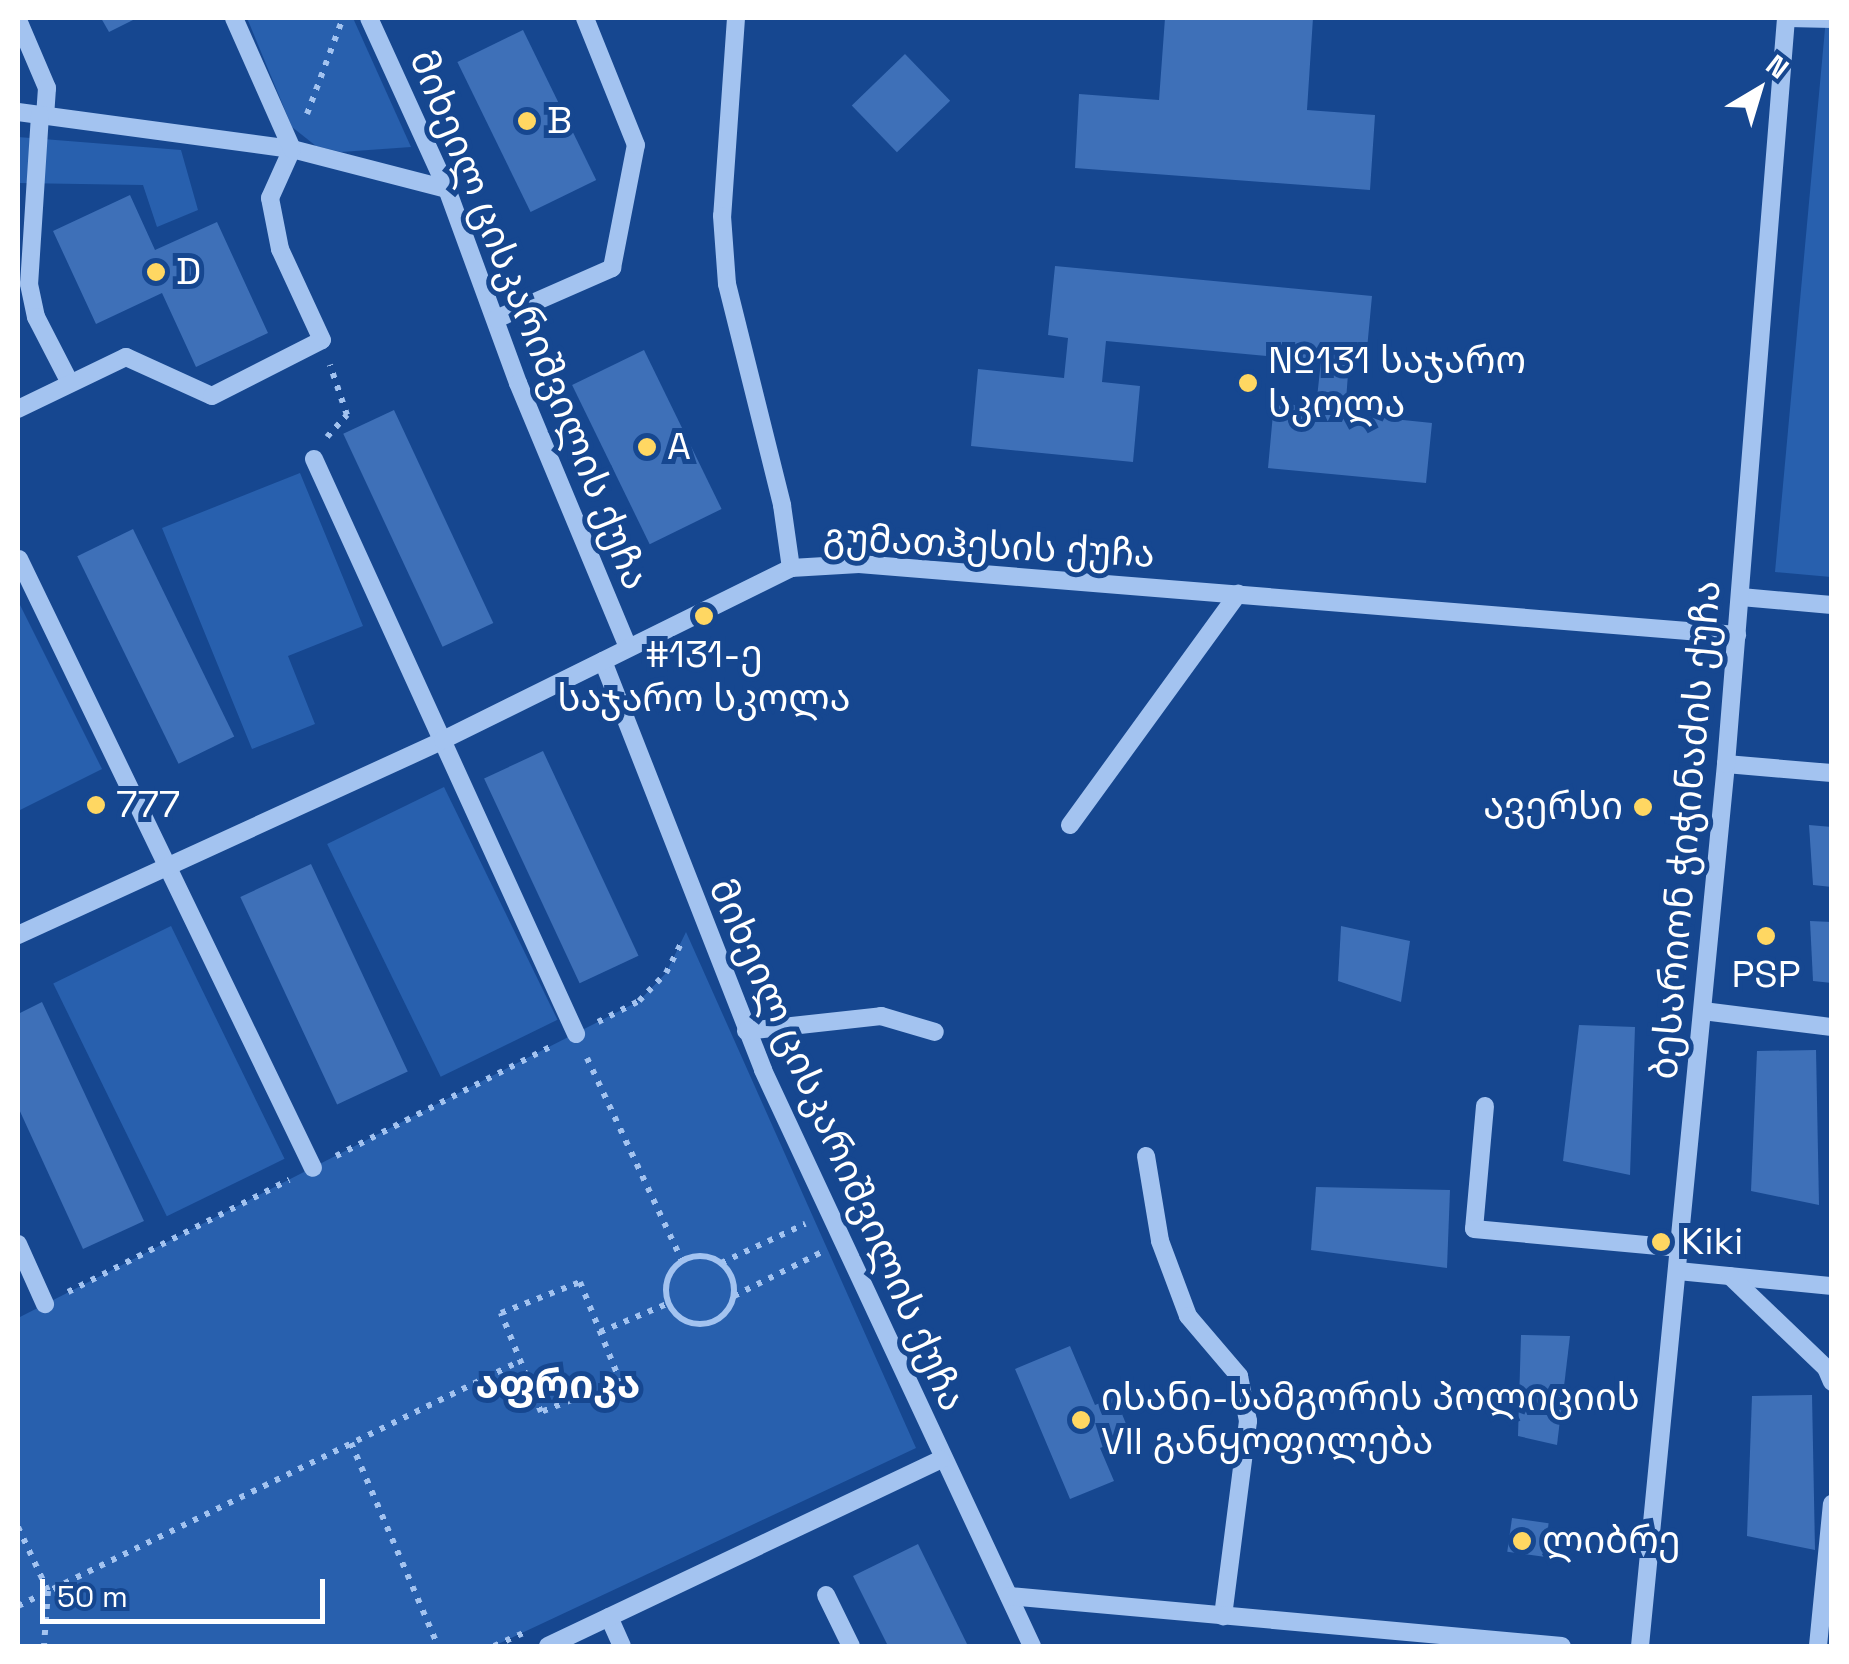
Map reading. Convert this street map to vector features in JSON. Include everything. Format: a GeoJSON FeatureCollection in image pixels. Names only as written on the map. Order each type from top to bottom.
{"type":"FeatureCollection","features":[{"type":"Feature","properties":{"kind":"street"},"geometry":{"type":"LineString","coordinates":[[18,408],[126,356],[212,396],[322,340],[280,249],[270,198],[292,148],[234,18]]}},
{"type":"Feature","properties":{"kind":"street","name":"მიხეილ ცისკარიშვილის ქუჩა"},"geometry":{"type":"LineString","coordinates":[[369,18],[447,190],[628,647]]}},
{"type":"Feature","properties":{"kind":"street"},"geometry":{"type":"LineString","coordinates":[[496,319],[612,268],[636,144],[585,18]]}},
{"type":"Feature","properties":{"kind":"street"},"geometry":{"type":"LineString","coordinates":[[736,18],[722,216],[727,284],[782,504],[791,568]]}},
{"type":"Feature","properties":{"kind":"street"},"geometry":{"type":"LineString","coordinates":[[1787,18],[1832,19]]}},
{"type":"Feature","properties":{"kind":"street","name":"ბესარიონ ჭიჭინაძის ქუჩა"},"geometry":{"type":"LineString","coordinates":[[1640,1646],[1726,764],[1787,18]]}},
{"type":"Feature","properties":{"kind":"street"},"geometry":{"type":"LineString","coordinates":[[18,20],[46,88],[28,284],[36,317],[70,383]]}},
{"type":"Feature","properties":{"kind":"street"},"geometry":{"type":"LineString","coordinates":[[18,112],[292,148],[447,190]]}},
{"type":"Feature","properties":{"kind":"street"},"geometry":{"type":"LineString","coordinates":[[314,459],[576,1034]]}},
{"type":"Feature","properties":{"kind":"street"},"geometry":{"type":"LineString","coordinates":[[18,559],[313,1168]]}},
{"type":"Feature","properties":{"kind":"street","name":"გუმათჰესის ქუჩა"},"geometry":{"type":"LineString","coordinates":[[18,935],[443,740],[791,568],[859,564],[1737,635]]}},
{"type":"Feature","properties":{"kind":"street"},"geometry":{"type":"LineString","coordinates":[[1070,826],[1238,594]]}},
{"type":"Feature","properties":{"kind":"street"},"geometry":{"type":"LineString","coordinates":[[1741,597],[1832,605]]}},
{"type":"Feature","properties":{"kind":"street","name":"მიხეილ ცისკარიშვილის ქუჩა"},"geometry":{"type":"LineString","coordinates":[[603,661],[696,910],[746,1031],[841,1243],[1032,1646]]}},
{"type":"Feature","properties":{"kind":"street"},"geometry":{"type":"LineString","coordinates":[[1726,764],[1832,773]]}},
{"type":"Feature","properties":{"kind":"street"},"geometry":{"type":"LineString","coordinates":[[1703,1011],[1832,1026]]}},
{"type":"Feature","properties":{"kind":"street"},"geometry":{"type":"LineString","coordinates":[[746,1031],[881,1016],[935,1032]]}},
{"type":"Feature","properties":{"kind":"street"},"geometry":{"type":"LineString","coordinates":[[1485,1106],[1474,1229],[1680,1248]]}},
{"type":"Feature","properties":{"kind":"street"},"geometry":{"type":"LineString","coordinates":[[1146,1156],[1160,1241],[1188,1316],[1239,1376],[1248,1421],[1223,1616]]}},
{"type":"Feature","properties":{"kind":"street"},"geometry":{"type":"LineString","coordinates":[[18,1244],[45,1304]]}},
{"type":"Feature","properties":{"kind":"street"},"geometry":{"type":"LineString","coordinates":[[1678,1271],[1832,1286]]}},
{"type":"Feature","properties":{"kind":"street"},"geometry":{"type":"LineString","coordinates":[[1730,1276],[1826,1368],[1832,1382]]}},
{"type":"Feature","properties":{"kind":"street"},"geometry":{"type":"LineString","coordinates":[[548,1646],[942,1459]]}},
{"type":"Feature","properties":{"kind":"street"},"geometry":{"type":"LineString","coordinates":[[1818,1646],[1832,1504]]}},
{"type":"Feature","properties":{"kind":"street"},"geometry":{"type":"LineString","coordinates":[[826,1594],[850,1646]]}},
{"type":"Feature","properties":{"kind":"street"},"geometry":{"type":"LineString","coordinates":[[1009,1596],[1562,1646]]}},
{"type":"Feature","properties":{"kind":"street"},"geometry":{"type":"LineString","coordinates":[[608,1617],[622,1646]]}},
{"type":"Feature","properties":{"kind":"path"},"geometry":{"type":"LineString","coordinates":[[292,148],[344,18]]}},
{"type":"Feature","properties":{"kind":"path"},"geometry":{"type":"LineString","coordinates":[[314,459],[346,415],[322,340]]}},
{"type":"Feature","properties":{"kind":"path"},"geometry":{"type":"LineString","coordinates":[[45,1304],[639,1000],[666,973],[696,910]]}},
{"type":"Feature","properties":{"kind":"path"},"geometry":{"type":"LineString","coordinates":[[576,1034],[682,1261]]}},
{"type":"Feature","properties":{"kind":"path"},"geometry":{"type":"LineString","coordinates":[[720,1263],[828,1213]]}},
{"type":"Feature","properties":{"kind":"path"},"geometry":{"type":"LineString","coordinates":[[734,1296],[731,1275],[720,1263],[704,1256],[682,1261],[668,1280],[668,1303],[684,1319],[704,1324],[724,1314],[734,1296],[841,1243]]}},
{"type":"Feature","properties":{"kind":"path"},"geometry":{"type":"LineString","coordinates":[[580,1282],[620,1381],[540,1412],[520,1361],[500,1314],[580,1282]]}},
{"type":"Feature","properties":{"kind":"path"},"geometry":{"type":"LineString","coordinates":[[600,1332],[668,1303]]}},
{"type":"Feature","properties":{"kind":"path"},"geometry":{"type":"LineString","coordinates":[[18,1606],[520,1361]]}},
{"type":"Feature","properties":{"kind":"path"},"geometry":{"type":"LineString","coordinates":[[351,1443],[438,1646]]}},
{"type":"Feature","properties":{"kind":"path"},"geometry":{"type":"LineString","coordinates":[[18,1528],[48,1591],[44,1646]]}},
{"type":"Feature","properties":{"kind":"shaded area"},"geometry":{"type":"Polygon","coordinates":[[[247,18],[353,18],[411,147],[341,152],[316,146],[292,127],[247,18]]]}},
{"type":"Feature","properties":{"kind":"shaded area"},"geometry":{"type":"Polygon","coordinates":[[[1826,18],[1831,18],[1831,577],[1775,572],[1826,18]]]}},
{"type":"Feature","properties":{"kind":"shaded area"},"geometry":{"type":"Polygon","coordinates":[[[18,137],[181,150],[198,210],[157,227],[143,185],[18,183],[18,137]]]}},
{"type":"Feature","properties":{"kind":"shaded area"},"geometry":{"type":"Polygon","coordinates":[[[300,473],[363,626],[288,656],[315,724],[252,749],[162,528],[300,473]]]}},
{"type":"Feature","properties":{"kind":"shaded area"},"geometry":{"type":"Polygon","coordinates":[[[18,601],[102,769],[18,811],[18,601]]]}},
{"type":"Feature","properties":{"kind":"shaded area"},"geometry":{"type":"Polygon","coordinates":[[[444,787],[558,1020],[441,1077],[327,844],[444,787]]]}},
{"type":"Feature","properties":{"kind":"shaded area"},"geometry":{"type":"Polygon","coordinates":[[[171,926],[285,1159],[167,1216],[53,983],[171,926]]]}},
{"type":"Feature","properties":{"kind":"shaded area"},"geometry":{"type":"Polygon","coordinates":[[[686,932],[916,1448],[494,1646],[18,1646],[18,1318],[639,1001],[666,973],[686,932]]]}},
{"type":"Feature","properties":{"kind":"building"},"geometry":{"type":"Polygon","coordinates":[[[101,18],[137,18],[109,32],[101,18]]]}},
{"type":"Feature","properties":{"kind":"building"},"geometry":{"type":"Polygon","coordinates":[[[1165,18],[1313,18],[1307,110],[1375,115],[1370,190],[1075,168],[1079,94],[1159,100],[1165,18]]]}},
{"type":"Feature","properties":{"kind":"building","name":"B"},"geometry":{"type":"Polygon","coordinates":[[[523,30],[596,180],[531,212],[457,62],[523,30]]]}},
{"type":"Feature","properties":{"kind":"building"},"geometry":{"type":"Polygon","coordinates":[[[905,54],[950,101],[897,152],[852,105],[905,54]]]}},
{"type":"Feature","properties":{"kind":"building","name":"D"},"geometry":{"type":"Polygon","coordinates":[[[130,195],[155,250],[217,222],[268,333],[196,367],[162,293],[96,324],[53,231],[130,195]]]}},
{"type":"Feature","properties":{"kind":"building"},"geometry":{"type":"Polygon","coordinates":[[[1055,266],[1372,296],[1367,349],[1350,347],[1345,414],[1432,423],[1426,483],[1268,468],[1274,403],[1316,407],[1321,361],[1106,341],[1102,382],[1140,386],[1133,462],[971,446],[978,369],[1064,378],[1068,338],[1048,335],[1055,266]]]}},
{"type":"Feature","properties":{"kind":"building","name":"A"},"geometry":{"type":"Polygon","coordinates":[[[644,350],[722,509],[650,544],[572,385],[644,350]]]}},
{"type":"Feature","properties":{"kind":"building"},"geometry":{"type":"Polygon","coordinates":[[[394,410],[493,623],[443,647],[343,434],[394,410]]]}},
{"type":"Feature","properties":{"kind":"building"},"geometry":{"type":"Polygon","coordinates":[[[133,529],[234,737],[179,764],[77,556],[133,529]]]}},
{"type":"Feature","properties":{"kind":"building"},"geometry":{"type":"Polygon","coordinates":[[[543,751],[639,956],[580,983],[484,778],[543,751]]]}},
{"type":"Feature","properties":{"kind":"building"},"geometry":{"type":"Polygon","coordinates":[[[1809,825],[1832,827],[1832,887],[1813,885],[1809,825]]]}},
{"type":"Feature","properties":{"kind":"building"},"geometry":{"type":"Polygon","coordinates":[[[311,864],[408,1072],[337,1105],[240,897],[311,864]]]}},
{"type":"Feature","properties":{"kind":"building"},"geometry":{"type":"Polygon","coordinates":[[[1810,921],[1832,922],[1832,983],[1813,981],[1810,921]]]}},
{"type":"Feature","properties":{"kind":"building"},"geometry":{"type":"Polygon","coordinates":[[[1341,926],[1410,941],[1401,1002],[1338,981],[1341,926]]]}},
{"type":"Feature","properties":{"kind":"building"},"geometry":{"type":"Polygon","coordinates":[[[42,1002],[144,1221],[83,1249],[18,1107],[18,1014],[42,1002]]]}},
{"type":"Feature","properties":{"kind":"building"},"geometry":{"type":"Polygon","coordinates":[[[1579,1025],[1635,1027],[1630,1175],[1563,1161],[1579,1025]]]}},
{"type":"Feature","properties":{"kind":"building"},"geometry":{"type":"Polygon","coordinates":[[[1816,1050],[1819,1205],[1751,1191],[1757,1051],[1816,1050]]]}},
{"type":"Feature","properties":{"kind":"building"},"geometry":{"type":"Polygon","coordinates":[[[1316,1187],[1450,1190],[1447,1268],[1311,1250],[1316,1187]]]}},
{"type":"Feature","properties":{"kind":"building"},"geometry":{"type":"Polygon","coordinates":[[[1521,1335],[1570,1336],[1557,1445],[1518,1436],[1521,1335]]]}},
{"type":"Feature","properties":{"kind":"building","name":"ისანი-სამგორის პოლიციის VII განყოფილება"},"geometry":{"type":"Polygon","coordinates":[[[1070,1346],[1095,1405],[1115,1397],[1131,1436],[1100,1448],[1114,1481],[1070,1499],[1015,1369],[1070,1346]]]}},
{"type":"Feature","properties":{"kind":"building"},"geometry":{"type":"Polygon","coordinates":[[[1812,1395],[1815,1550],[1747,1536],[1752,1396],[1812,1395]]]}},
{"type":"Feature","properties":{"kind":"building"},"geometry":{"type":"Polygon","coordinates":[[[1512,1518],[1549,1523],[1544,1557],[1507,1552],[1512,1518]]]}},
{"type":"Feature","properties":{"kind":"building"},"geometry":{"type":"Polygon","coordinates":[[[918,1544],[968,1646],[888,1646],[853,1576],[918,1544]]]}},
{"type":"Feature","properties":{"kind":"place","name":"B"},"geometry":{"type":"Point","coordinates":[527,121]}},
{"type":"Feature","properties":{"kind":"place","name":"D"},"geometry":{"type":"Point","coordinates":[156,272]}},
{"type":"Feature","properties":{"kind":"place","name":"№131 საჯარო სკოლა"},"geometry":{"type":"Point","coordinates":[1248,383]}},
{"type":"Feature","properties":{"kind":"place","name":"A"},"geometry":{"type":"Point","coordinates":[647,447]}},
{"type":"Feature","properties":{"kind":"place","name":"#131-ე საჯარო სკოლა"},"geometry":{"type":"Point","coordinates":[704,616]}},
{"type":"Feature","properties":{"kind":"place","name":"777"},"geometry":{"type":"Point","coordinates":[96,805]}},
{"type":"Feature","properties":{"kind":"place","name":"ავერსი"},"geometry":{"type":"Point","coordinates":[1643,807]}},
{"type":"Feature","properties":{"kind":"place","name":"PSP"},"geometry":{"type":"Point","coordinates":[1766,936]}},
{"type":"Feature","properties":{"kind":"place","name":"Kiki"},"geometry":{"type":"Point","coordinates":[1661,1242]}},
{"type":"Feature","properties":{"kind":"place","name":"ისანი-სამგორის პოლიციის VII განყოფილება"},"geometry":{"type":"Point","coordinates":[1081,1420]}},
{"type":"Feature","properties":{"kind":"place","name":"ლიბრე"},"geometry":{"type":"Point","coordinates":[1522,1541]}},
{"type":"Feature","properties":{"kind":"district","name":"აფრიკა"},"geometry":{"type":"Point","coordinates":[558,1385]}}]}
